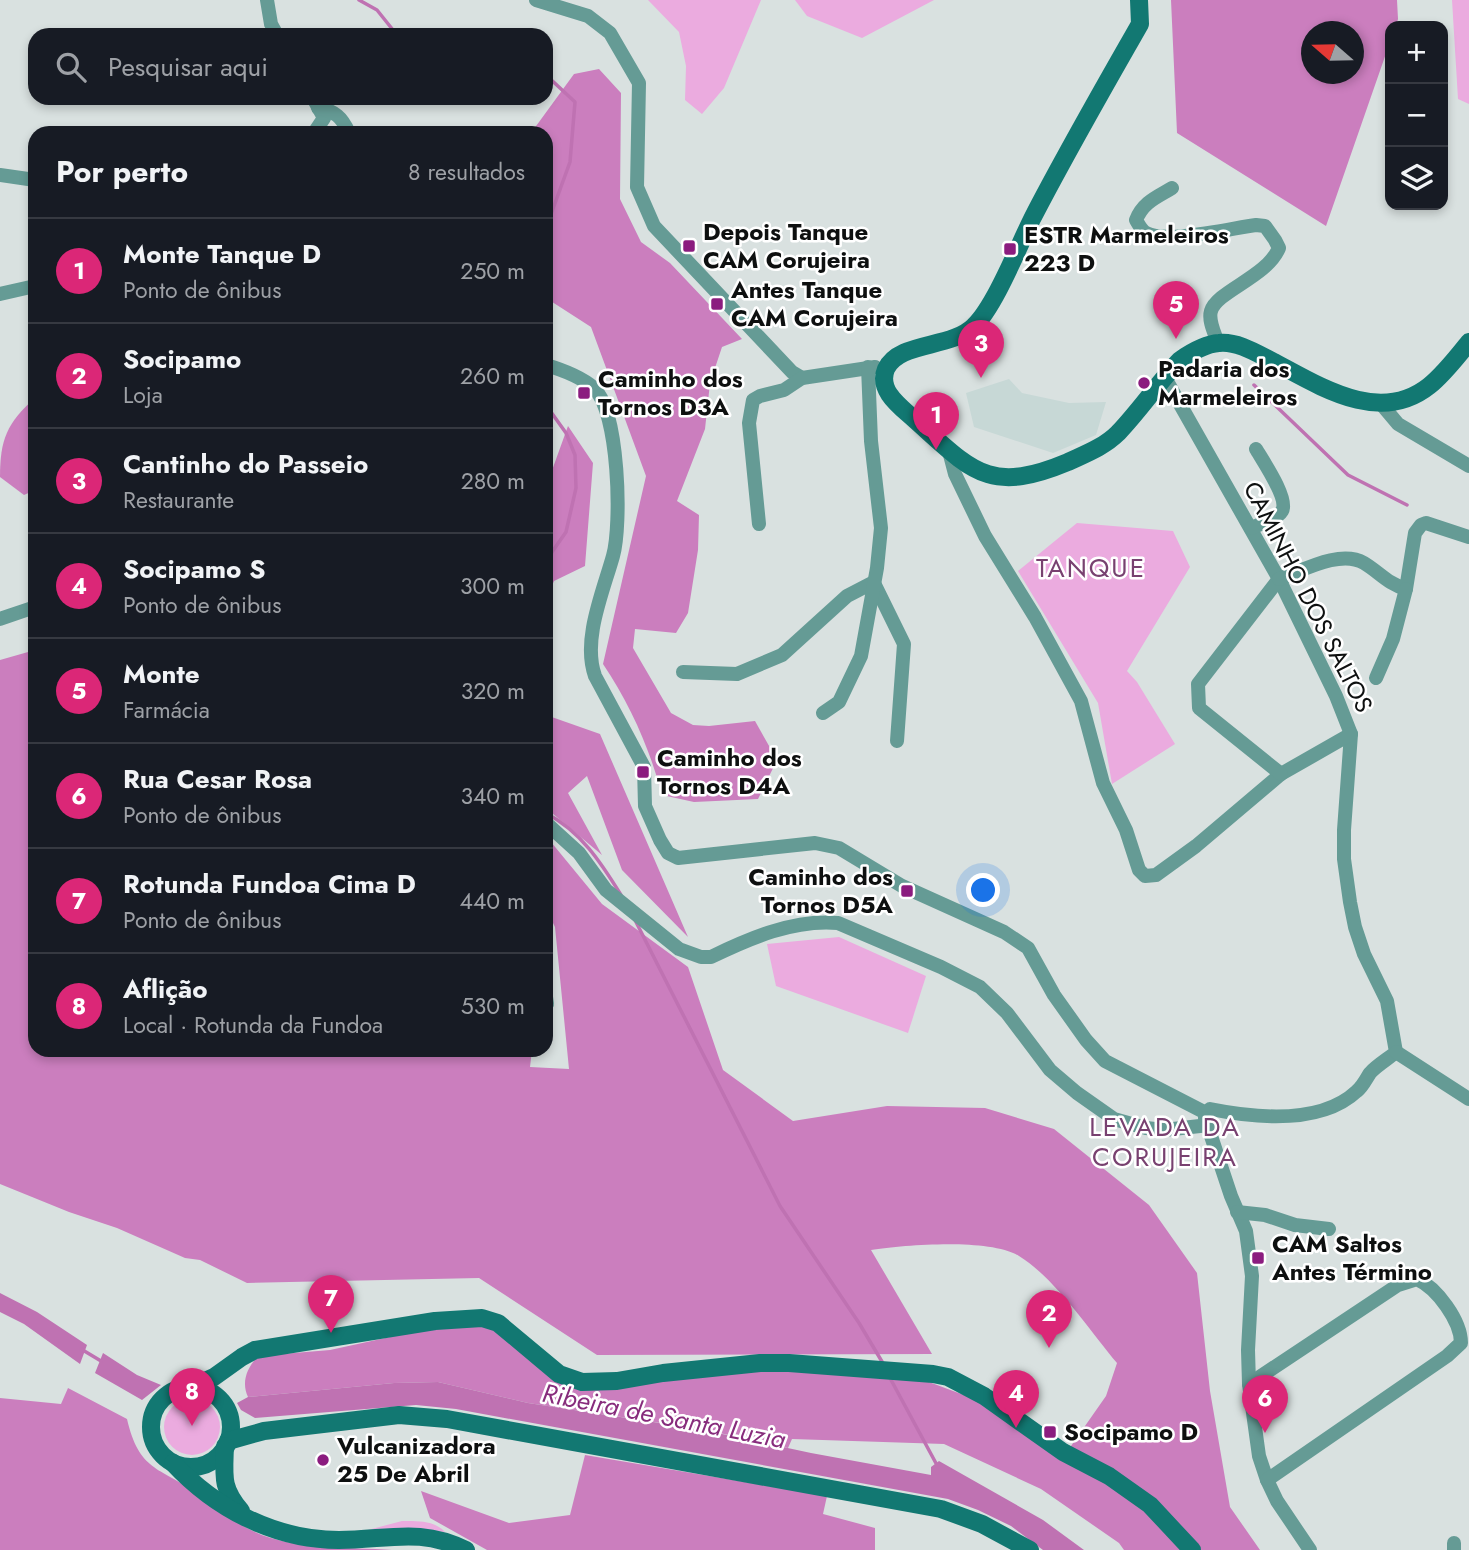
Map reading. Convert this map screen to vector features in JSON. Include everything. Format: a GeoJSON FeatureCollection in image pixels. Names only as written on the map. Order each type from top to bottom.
{"type":"FeatureCollection","features":[{"type":"Feature","properties":{"kind":"main road"},"geometry":{"type":"LineString","coordinates":[[1139,0],[1140,24],[1051,182],[988,306],[974,327],[954,339],[904,352],[894,358],[884,377],[888,393],[959,461],[992,476],[1011,478],[1057,466],[1103,445],[1185,356],[1218,343],[1251,350],[1341,395],[1382,405],[1405,399],[1428,387],[1469,342]]}},
{"type":"Feature","properties":{"kind":"main road"},"geometry":{"type":"LineString","coordinates":[[466,1550],[446,1540],[417,1536],[337,1540],[299,1537],[248,1519],[190,1481],[158,1450],[152,1438],[151,1423],[155,1408],[167,1395],[214,1377],[255,1350],[435,1321],[482,1318],[498,1323],[559,1374],[582,1382],[617,1381],[663,1373],[760,1363],[933,1374],[963,1383],[1063,1452],[1109,1476],[1150,1505],[1192,1550]]}},
{"type":"Feature","properties":{"kind":"main road"},"geometry":{"type":"LineString","coordinates":[[235,1362],[226,1409],[224,1480],[226,1490],[248,1519]]}},
{"type":"Feature","properties":{"kind":"main road"},"geometry":{"type":"LineString","coordinates":[[183,1389],[209,1391],[226,1409],[264,1431]]}},
{"type":"Feature","properties":{"kind":"main road"},"geometry":{"type":"LineString","coordinates":[[173,1462],[187,1467],[202,1465],[216,1458],[227,1443],[264,1431],[399,1415],[447,1419],[941,1509],[982,1524],[1030,1550]]}},
{"type":"Feature","properties":{"kind":"street"},"geometry":{"type":"LineString","coordinates":[[267,0],[273,28]]}},
{"type":"Feature","properties":{"kind":"street"},"geometry":{"type":"LineString","coordinates":[[536,0],[588,16],[610,33],[639,83],[637,187],[654,226],[792,372],[802,377]]}},
{"type":"Feature","properties":{"kind":"street"},"geometry":{"type":"LineString","coordinates":[[316,105],[324,118],[319,126]]}},
{"type":"Feature","properties":{"kind":"street"},"geometry":{"type":"LineString","coordinates":[[319,105],[339,115],[345,126]]}},
{"type":"Feature","properties":{"kind":"street"},"geometry":{"type":"LineString","coordinates":[[0,175],[28,179]]}},
{"type":"Feature","properties":{"kind":"street"},"geometry":{"type":"LineString","coordinates":[[1172,188],[1146,203],[1140,210],[1133,220],[1140,229],[1154,236],[1168,238],[1265,226],[1279,248],[1266,267],[1216,301],[1210,311],[1210,319],[1218,343]]}},
{"type":"Feature","properties":{"kind":"street"},"geometry":{"type":"LineString","coordinates":[[0,294],[28,288]]}},
{"type":"Feature","properties":{"kind":"street"},"geometry":{"type":"LineString","coordinates":[[553,367],[573,374],[596,390],[609,422],[618,499],[614,554],[603,584],[590,649],[591,665],[594,676],[644,767],[645,806],[668,853],[678,858],[815,843],[838,848],[902,886],[1004,932],[1028,948],[1054,995],[1086,1040],[1105,1061],[1207,1119]]}},
{"type":"Feature","properties":{"kind":"street"},"geometry":{"type":"LineString","coordinates":[[760,524],[749,423],[753,400],[785,390],[802,377],[887,367]]}},
{"type":"Feature","properties":{"kind":"street"},"geometry":{"type":"LineString","coordinates":[[823,713],[839,702],[861,656],[871,608],[881,528],[871,441],[867,368]]}},
{"type":"Feature","properties":{"kind":"street","name":"CAMINHO DOS SALTOS"},"geometry":{"type":"LineString","coordinates":[[1164,376],[1279,579],[1336,696],[1350,733],[1344,830],[1350,902],[1364,954],[1387,1001],[1396,1052]]}},
{"type":"Feature","properties":{"kind":"street"},"geometry":{"type":"LineString","coordinates":[[1382,405],[1398,424],[1469,466]]}},
{"type":"Feature","properties":{"kind":"street"},"geometry":{"type":"LineString","coordinates":[[1251,528],[1279,515],[1283,509],[1283,500],[1275,482],[1256,449]]}},
{"type":"Feature","properties":{"kind":"street"},"geometry":{"type":"LineString","coordinates":[[948,451],[954,474],[985,536],[1035,617],[1081,701],[1103,783],[1126,830],[1139,870],[1145,876],[1151,877],[1196,846],[1281,774],[1350,733]]}},
{"type":"Feature","properties":{"kind":"street"},"geometry":{"type":"LineString","coordinates":[[1376,678],[1393,639],[1406,589],[1415,533],[1420,525],[1426,523],[1466,532]]}},
{"type":"Feature","properties":{"kind":"street"},"geometry":{"type":"LineString","coordinates":[[1281,774],[1199,708],[1198,684],[1279,579],[1345,559],[1362,562],[1388,583],[1406,589]]}},
{"type":"Feature","properties":{"kind":"street"},"geometry":{"type":"LineString","coordinates":[[683,672],[737,674],[782,655],[847,596],[874,582]]}},
{"type":"Feature","properties":{"kind":"street"},"geometry":{"type":"LineString","coordinates":[[874,582],[904,644],[897,741]]}},
{"type":"Feature","properties":{"kind":"street"},"geometry":{"type":"LineString","coordinates":[[0,619],[28,609]]}},
{"type":"Feature","properties":{"kind":"street"},"geometry":{"type":"LineString","coordinates":[[553,829],[579,853],[606,890],[679,949],[701,957],[711,957],[796,925],[822,922],[844,926],[941,967],[979,987],[1007,1013],[1050,1070],[1114,1119],[1164,1130],[1207,1119]]}},
{"type":"Feature","properties":{"kind":"street"},"geometry":{"type":"LineString","coordinates":[[1310,1550],[1292,1526],[1267,1480],[1259,1456],[1248,1350],[1252,1276],[1245,1231],[1207,1119],[1210,1109],[1280,1117],[1322,1110],[1337,1105],[1358,1091],[1371,1072],[1396,1052],[1469,1099]]}},
{"type":"Feature","properties":{"kind":"street"},"geometry":{"type":"LineString","coordinates":[[1237,1212],[1265,1214],[1295,1225],[1329,1229]]}},
{"type":"Feature","properties":{"kind":"street"},"geometry":{"type":"LineString","coordinates":[[1250,1384],[1398,1285],[1408,1281],[1417,1279],[1433,1289],[1461,1332],[1461,1343],[1447,1356],[1267,1480]]}},
{"type":"Feature","properties":{"kind":"shaded area"},"geometry":{"type":"Polygon","coordinates":[[[648,0],[761,0],[724,88],[702,114],[685,100],[686,66],[679,32],[648,0]]]}},
{"type":"Feature","properties":{"kind":"shaded area"},"geometry":{"type":"Polygon","coordinates":[[[795,0],[934,0],[862,38],[807,16],[795,0]]]}},
{"type":"Feature","properties":{"kind":"shaded area"},"geometry":{"type":"Polygon","coordinates":[[[1171,0],[1397,0],[1397,21],[1385,21],[1385,56],[1326,226],[1177,133],[1171,0]]]}},
{"type":"Feature","properties":{"kind":"shaded area"},"geometry":{"type":"Polygon","coordinates":[[[1452,0],[1469,0],[1469,104],[1458,99],[1452,0]]]}},
{"type":"Feature","properties":{"kind":"shaded area"},"geometry":{"type":"Polygon","coordinates":[[[599,69],[621,93],[620,199],[641,242],[670,263],[742,339],[722,347],[710,383],[705,429],[677,501],[699,515],[698,550],[688,613],[676,633],[635,629],[633,648],[671,713],[693,725],[755,721],[777,760],[758,799],[694,802],[662,795],[638,727],[603,664],[646,476],[591,327],[553,303],[553,126],[536,126],[574,74],[599,69]]]}},
{"type":"Feature","properties":{"kind":"shaded area"},"geometry":{"type":"Polygon","coordinates":[[[1009,379],[1022,393],[1069,403],[1106,402],[1096,435],[1053,453],[974,427],[966,393],[1009,379]]]}},
{"type":"Feature","properties":{"kind":"shaded area"},"geometry":{"type":"Polygon","coordinates":[[[28,405],[28,493],[24,495],[0,477],[4,442],[18,416],[28,405]]]}},
{"type":"Feature","properties":{"kind":"shaded area"},"geometry":{"type":"Polygon","coordinates":[[[568,426],[593,463],[585,566],[553,583],[553,468],[568,426]]]}},
{"type":"Feature","properties":{"kind":"shaded area"},"geometry":{"type":"Polygon","coordinates":[[[1077,523],[1173,531],[1190,567],[1127,671],[1137,682],[1175,744],[1112,784],[1098,703],[1018,571],[1077,523]]]}},
{"type":"Feature","properties":{"kind":"shaded area"},"geometry":{"type":"Polygon","coordinates":[[[28,652],[28,1057],[531,1057],[530,1067],[569,1069],[553,923],[553,844],[602,904],[688,967],[723,1070],[793,1121],[887,1106],[985,1108],[1054,1129],[1149,1205],[1197,1273],[1210,1391],[1230,1507],[1260,1550],[1124,1550],[1119,1543],[1041,1489],[944,1444],[792,1439],[788,1448],[701,1429],[528,1403],[438,1382],[394,1383],[248,1397],[246,1375],[258,1356],[330,1350],[413,1332],[489,1323],[556,1379],[772,1368],[929,1382],[980,1401],[1064,1456],[1106,1396],[1117,1363],[1046,1278],[1019,1256],[988,1247],[947,1244],[871,1250],[932,1354],[597,1355],[479,1278],[247,1283],[200,1260],[185,1258],[117,1228],[0,1184],[0,660],[28,652]]]}},
{"type":"Feature","properties":{"kind":"shaded area"},"geometry":{"type":"Polygon","coordinates":[[[553,717],[600,734],[688,937],[622,870],[587,776],[568,793],[602,855],[553,814],[553,717]]]}},
{"type":"Feature","properties":{"kind":"shaded area"},"geometry":{"type":"Polygon","coordinates":[[[839,937],[926,976],[908,1033],[776,986],[767,944],[839,937]]]}},
{"type":"Feature","properties":{"kind":"shaded area"},"geometry":{"type":"Polygon","coordinates":[[[0,1293],[37,1312],[87,1345],[80,1364],[24,1324],[0,1312],[0,1293]]]}},
{"type":"Feature","properties":{"kind":"shaded area"},"geometry":{"type":"Polygon","coordinates":[[[103,1353],[137,1375],[161,1385],[142,1400],[95,1373],[103,1353]]]}},
{"type":"Feature","properties":{"kind":"shaded area"},"geometry":{"type":"Polygon","coordinates":[[[438,1382],[528,1403],[699,1429],[931,1475],[931,1467],[939,1461],[1043,1520],[1084,1550],[1043,1550],[1011,1526],[948,1499],[456,1409],[416,1405],[255,1418],[241,1410],[237,1403],[248,1397],[394,1383],[438,1382]]]}},
{"type":"Feature","properties":{"kind":"shaded area"},"geometry":{"type":"Polygon","coordinates":[[[68,1388],[127,1419],[138,1449],[152,1466],[255,1532],[304,1545],[392,1550],[0,1550],[0,1398],[61,1404],[68,1388]]]}},
{"type":"Feature","properties":{"kind":"shaded area"},"geometry":{"type":"Polygon","coordinates":[[[192,1399],[203,1401],[212,1407],[218,1416],[218,1438],[212,1447],[203,1453],[192,1455],[181,1453],[172,1447],[166,1438],[164,1427],[166,1416],[172,1407],[181,1401],[192,1399]]]}},
{"type":"Feature","properties":{"kind":"shaded area"},"geometry":{"type":"Polygon","coordinates":[[[585,1455],[827,1496],[823,1514],[875,1528],[875,1550],[487,1550],[430,1518],[421,1491],[509,1523],[570,1515],[585,1455]]]}},
{"type":"Feature","properties":{"kind":"shaded area"},"geometry":{"type":"Polygon","coordinates":[[[402,1521],[431,1523],[445,1532],[406,1528],[364,1531],[402,1521]]]}},
{"type":"Feature","properties":{"kind":"waterway"},"geometry":{"type":"LineString","coordinates":[[359,0],[377,10],[391,28]]}},
{"type":"Feature","properties":{"kind":"waterway"},"geometry":{"type":"LineString","coordinates":[[553,82],[575,102],[570,162],[553,209]]}},
{"type":"Feature","properties":{"kind":"waterway"},"geometry":{"type":"LineString","coordinates":[[1254,385],[1348,475],[1407,505]]}},
{"type":"Feature","properties":{"kind":"waterway"},"geometry":{"type":"LineString","coordinates":[[553,415],[566,433],[575,455],[576,488],[566,532],[553,551]]}},
{"type":"Feature","properties":{"kind":"waterway"},"geometry":{"type":"LineString","coordinates":[[553,818],[580,838],[621,895]]}},
{"type":"Feature","properties":{"kind":"waterway"},"geometry":{"type":"LineString","coordinates":[[635,920],[780,1206],[884,1365]]}},
{"type":"Feature","properties":{"kind":"waterway","name":"Ribeira de Santa Luzia"},"geometry":{"type":"LineString","coordinates":[[81,1349],[101,1361]]}},
{"type":"Feature","properties":{"kind":"waterway"},"geometry":{"type":"LineString","coordinates":[[890,1378],[938,1467]]}},
{"type":"Feature","properties":{"kind":"place","name":"Depois Tanque CAM Corujeira"},"geometry":{"type":"Point","coordinates":[689,246]}},
{"type":"Feature","properties":{"kind":"place","name":"ESTR Marmeleiros 223 D"},"geometry":{"type":"Point","coordinates":[1010,249]}},
{"type":"Feature","properties":{"kind":"place","name":"Antes Tanque CAM Corujeira"},"geometry":{"type":"Point","coordinates":[717,304]}},
{"type":"Feature","properties":{"kind":"place","name":"Monte"},"geometry":{"type":"Point","coordinates":[1176,339]}},
{"type":"Feature","properties":{"kind":"place","name":"Cantinho do Passeio"},"geometry":{"type":"Point","coordinates":[981,378]}},
{"type":"Feature","properties":{"kind":"place","name":"Padaria dos Marmeleiros"},"geometry":{"type":"Point","coordinates":[1144,383]}},
{"type":"Feature","properties":{"kind":"place","name":"Caminho dos Tornos D3A"},"geometry":{"type":"Point","coordinates":[584,393]}},
{"type":"Feature","properties":{"kind":"place","name":"Monte Tanque D"},"geometry":{"type":"Point","coordinates":[936,450]}},
{"type":"Feature","properties":{"kind":"place","name":"Caminho dos Tornos D4A"},"geometry":{"type":"Point","coordinates":[643,772]}},
{"type":"Feature","properties":{"kind":"place","name":"Caminho dos Tornos D5A"},"geometry":{"type":"Point","coordinates":[907,891]}},
{"type":"Feature","properties":{"kind":"place","name":"CAM Saltos Antes Término"},"geometry":{"type":"Point","coordinates":[1258,1258]}},
{"type":"Feature","properties":{"kind":"place","name":"Rotunda Fundoa Cima D"},"geometry":{"type":"Point","coordinates":[331,1333]}},
{"type":"Feature","properties":{"kind":"place","name":"Socipamo"},"geometry":{"type":"Point","coordinates":[1049,1348]}},
{"type":"Feature","properties":{"kind":"place","name":"Aflição"},"geometry":{"type":"Point","coordinates":[192,1426]}},
{"type":"Feature","properties":{"kind":"place","name":"Socipamo S"},"geometry":{"type":"Point","coordinates":[1016,1428]}},
{"type":"Feature","properties":{"kind":"place","name":"Socipamo D"},"geometry":{"type":"Point","coordinates":[1050,1432]}},
{"type":"Feature","properties":{"kind":"place","name":"Rua Cesar Rosa"},"geometry":{"type":"Point","coordinates":[1265,1433]}},
{"type":"Feature","properties":{"kind":"place","name":"Vulcanizadora 25 De Abril"},"geometry":{"type":"Point","coordinates":[323,1460]}},
{"type":"Feature","properties":{"kind":"district","name":"TANQUE"},"geometry":{"type":"Point","coordinates":[1091,568]}},
{"type":"Feature","properties":{"kind":"district","name":"LEVADA DA CORUJEIRA"},"geometry":{"type":"Point","coordinates":[1165,1142]}}]}
